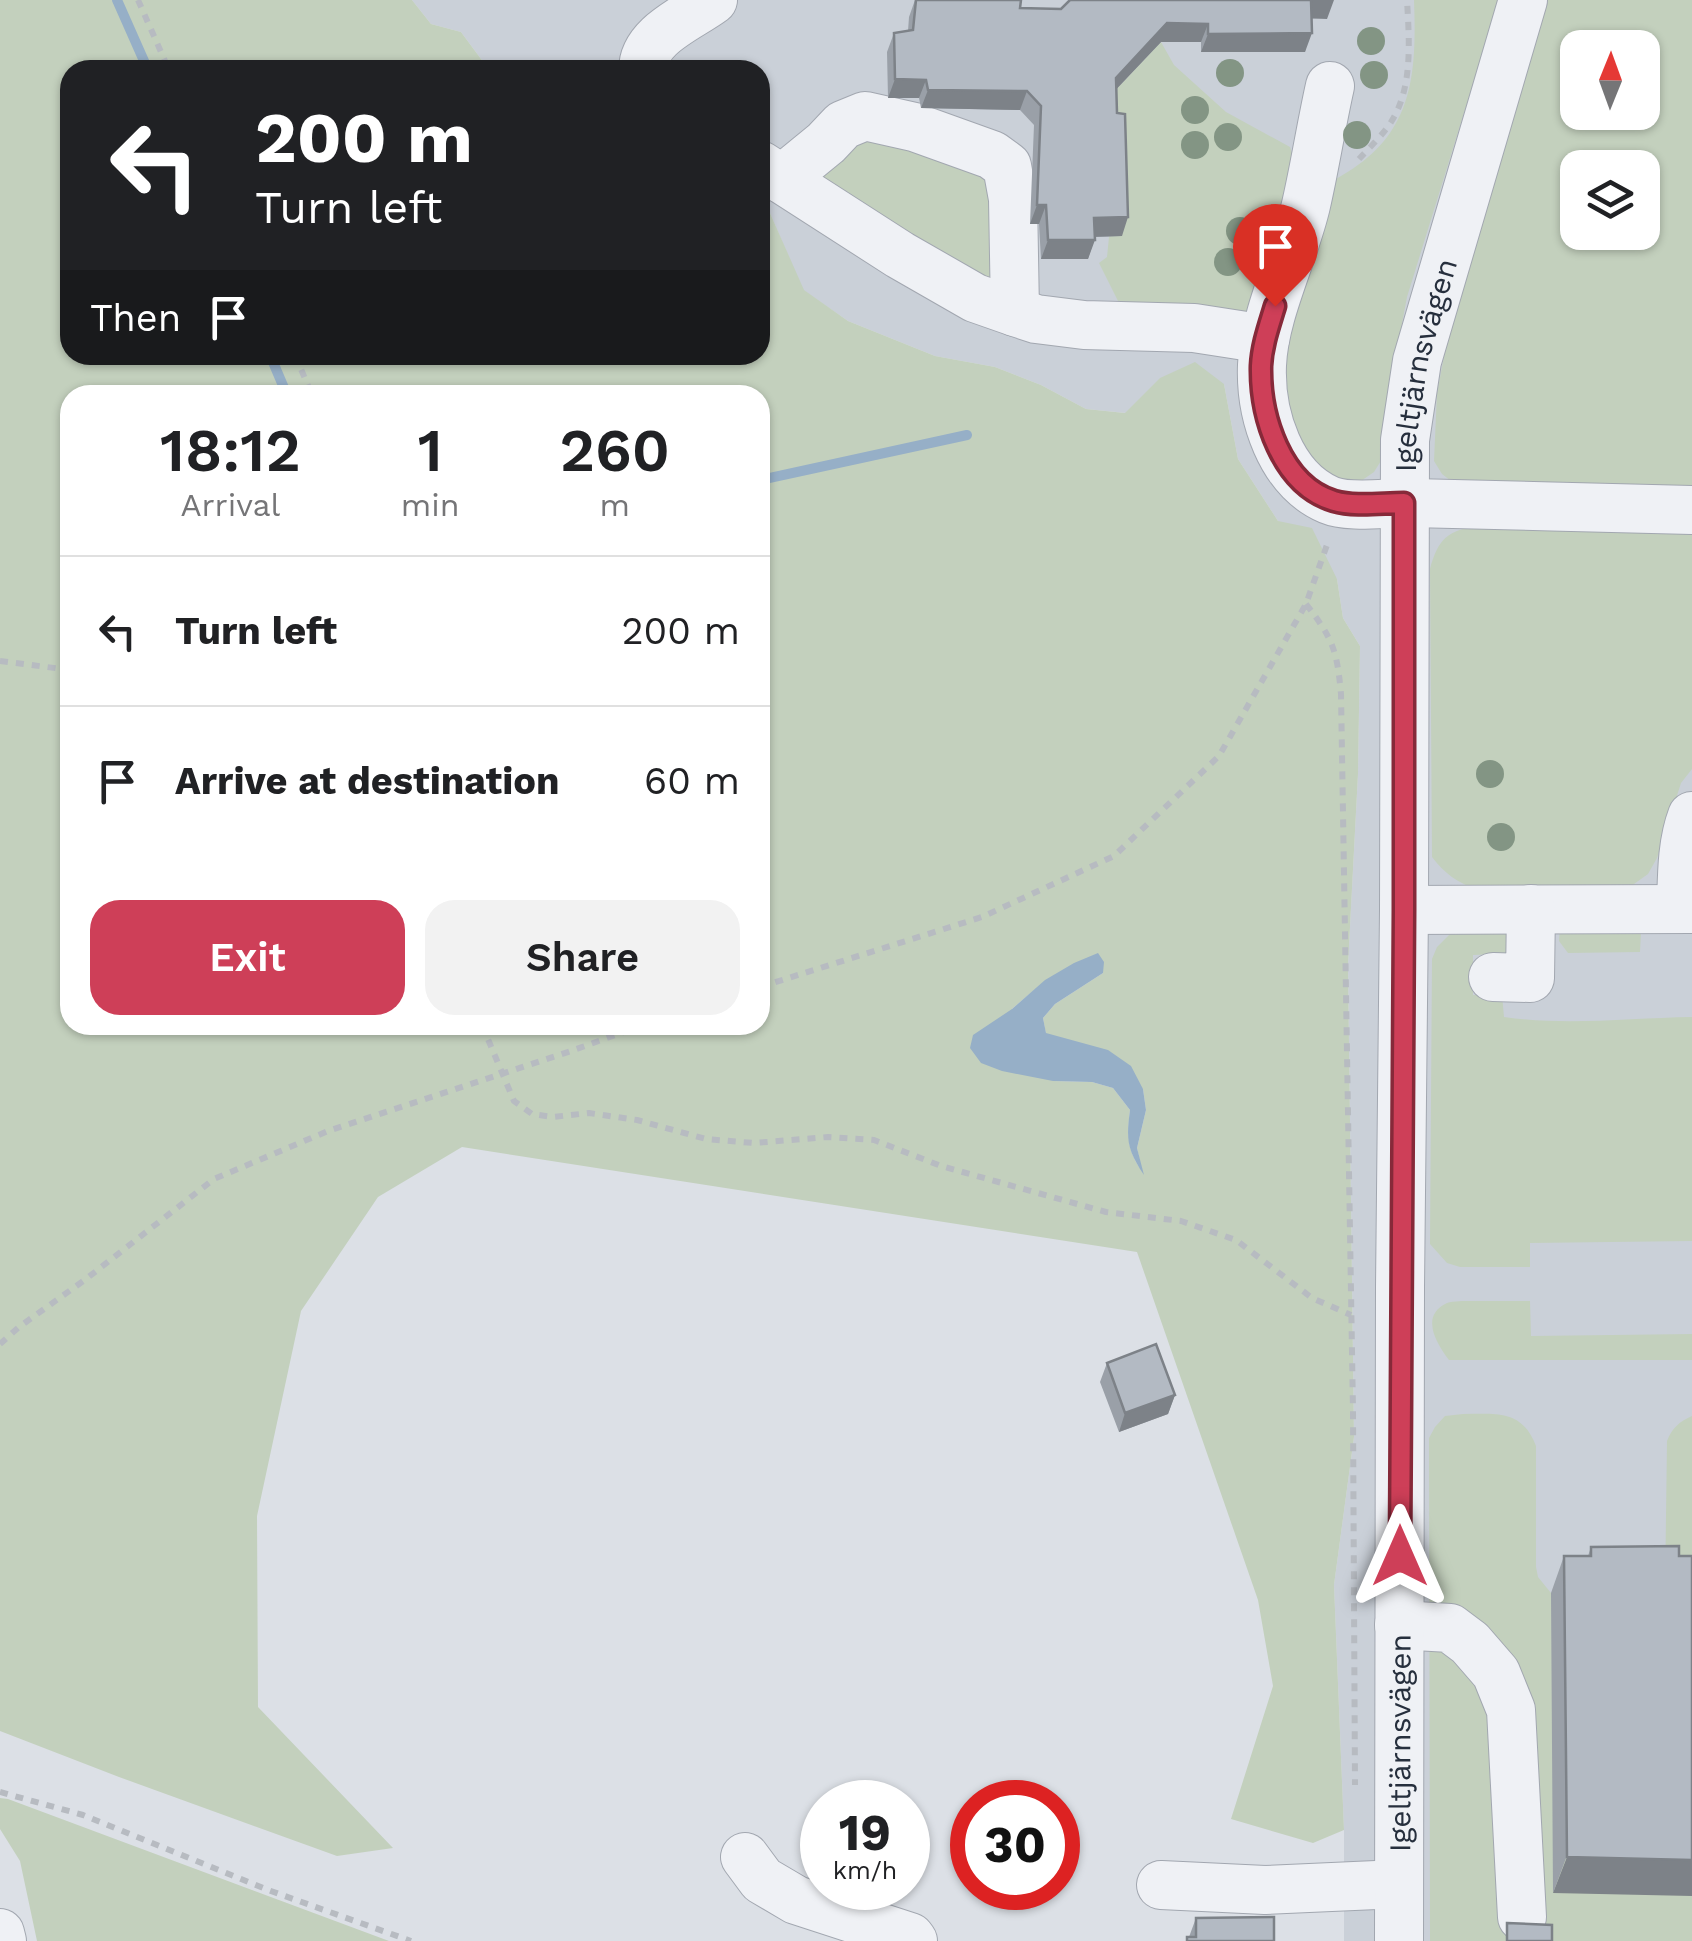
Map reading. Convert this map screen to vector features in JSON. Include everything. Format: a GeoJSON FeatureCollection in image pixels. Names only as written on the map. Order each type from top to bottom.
{"type":"FeatureCollection","features":[{"type":"Feature","properties":{"kind":"street"},"geometry":{"type":"LineString","coordinates":[[644,60],[655,40],[713,0]]}},
{"type":"Feature","properties":{"kind":"street","name":"Igeltjärnsvägen"},"geometry":{"type":"LineString","coordinates":[[1399,1941],[1406,440],[1416,361],[1523,0]]}},
{"type":"Feature","properties":{"kind":"street"},"geometry":{"type":"LineString","coordinates":[[1330,86],[1306,206],[1264,340],[1261,368],[1274,440],[1303,484],[1344,504],[1692,510]]}},
{"type":"Feature","properties":{"kind":"street"},"geometry":{"type":"LineString","coordinates":[[1014,312],[1014,199],[1007,166],[992,155],[914,127],[865,116],[843,125],[826,143],[771,172],[975,298],[1014,312],[1068,323],[1194,328],[1264,340]]}},
{"type":"Feature","properties":{"kind":"street"},"geometry":{"type":"LineString","coordinates":[[1404,910],[1686,909],[1682,866],[1692,816]]}},
{"type":"Feature","properties":{"kind":"street"},"geometry":{"type":"LineString","coordinates":[[1493,977],[1530,978],[1532,909]]}},
{"type":"Feature","properties":{"kind":"street"},"geometry":{"type":"LineString","coordinates":[[1400,1624],[1450,1628],[1496,1673],[1511,1710],[1522,1917]]}},
{"type":"Feature","properties":{"kind":"street"},"geometry":{"type":"LineString","coordinates":[[745,1858],[762,1880],[796,1900],[913,1941]]}},
{"type":"Feature","properties":{"kind":"street"},"geometry":{"type":"LineString","coordinates":[[1161,1884],[1265,1890],[1399,1884]]}},
{"type":"Feature","properties":{"kind":"street"},"geometry":{"type":"LineString","coordinates":[[0,1933],[2,1941]]}},
{"type":"Feature","properties":{"kind":"path"},"geometry":{"type":"LineString","coordinates":[[138,0],[165,60]]}},
{"type":"Feature","properties":{"kind":"path"},"geometry":{"type":"LineString","coordinates":[[1312,173],[1343,169],[1359,158],[1394,118],[1406,76],[1407,0]]}},
{"type":"Feature","properties":{"kind":"path"},"geometry":{"type":"LineString","coordinates":[[770,984],[982,917],[1114,856],[1219,756],[1306,604],[1344,504]]}},
{"type":"Feature","properties":{"kind":"path"},"geometry":{"type":"LineString","coordinates":[[1306,604],[1327,632],[1338,660],[1342,694],[1354,1789]]}},
{"type":"Feature","properties":{"kind":"path"},"geometry":{"type":"LineString","coordinates":[[0,661],[60,669]]}},
{"type":"Feature","properties":{"kind":"path"},"geometry":{"type":"LineString","coordinates":[[486,1035],[514,1101],[532,1114],[553,1117],[590,1112],[706,1138],[754,1143],[828,1137],[874,1140],[941,1166],[1106,1212],[1182,1221],[1236,1240],[1312,1298],[1351,1315]]}},
{"type":"Feature","properties":{"kind":"path"},"geometry":{"type":"LineString","coordinates":[[0,1344],[214,1179],[328,1132],[615,1035]]}},
{"type":"Feature","properties":{"kind":"path"},"geometry":{"type":"LineString","coordinates":[[0,1792],[83,1816],[268,1890],[411,1941]]}},
{"type":"Feature","properties":{"kind":"shaded area"},"geometry":{"type":"Polygon","coordinates":[[[412,0],[1692,0],[1692,1941],[1344,1941],[1344,1830],[1334,1585],[1354,1437],[1348,965],[1360,646],[1343,618],[1337,579],[1278,521],[1238,459],[1224,384],[1126,413],[1086,409],[995,367],[935,356],[848,321],[803,290],[770,213],[770,60],[482,60],[461,32],[431,24],[412,0]]]}},
{"type":"Feature","properties":{"kind":"green space"},"geometry":{"type":"Polygon","coordinates":[[[0,0],[412,0],[431,24],[461,32],[482,60],[60,60],[60,365],[770,365],[770,213],[804,290],[848,321],[935,356],[995,367],[1086,409],[1125,413],[1160,378],[1195,362],[1224,384],[1238,459],[1278,521],[1312,528],[1337,579],[1343,618],[1360,646],[1348,965],[1354,1437],[1334,1585],[1344,1830],[1313,1843],[1231,1819],[1273,1686],[1258,1600],[1137,1252],[462,1147],[378,1197],[301,1311],[257,1516],[258,1707],[393,1848],[337,1856],[0,1731],[0,0]],[[1098,954],[1052,977],[1012,1009],[1053,1081],[1092,1082],[1113,1088],[1130,1110],[1129,1142],[1142,1171],[1137,1148],[1146,1110],[1143,1089],[1060,1038],[1046,1034],[1043,1018],[1055,1004],[1103,973],[1098,954]]]}},
{"type":"Feature","properties":{"kind":"green space"},"geometry":{"type":"Polygon","coordinates":[[[1414,0],[1499,0],[1407,297],[1384,456],[1374,472],[1358,483],[1321,480],[1285,428],[1276,345],[1336,179],[1381,145],[1405,104],[1414,56],[1414,0]]]}},
{"type":"Feature","properties":{"kind":"green space"},"geometry":{"type":"Polygon","coordinates":[[[1546,0],[1692,0],[1692,488],[1455,484],[1434,461],[1437,393],[1452,315],[1546,0]]]}},
{"type":"Feature","properties":{"kind":"green space"},"geometry":{"type":"Polygon","coordinates":[[[1161,42],[1174,65],[1226,112],[1290,147],[1294,159],[1254,316],[1122,309],[1099,263],[1107,257],[1109,237],[1109,97],[1161,42]]]}},
{"type":"Feature","properties":{"kind":"green space"},"geometry":{"type":"Polygon","coordinates":[[[860,128],[990,163],[997,295],[819,189],[813,169],[860,128]]]}},
{"type":"Feature","properties":{"kind":"green space"},"geometry":{"type":"Polygon","coordinates":[[[1478,526],[1692,526],[1692,769],[1681,783],[1657,858],[1648,874],[1627,889],[1477,890],[1452,877],[1432,857],[1430,569],[1446,538],[1478,526]]]}},
{"type":"Feature","properties":{"kind":"green space"},"geometry":{"type":"Polygon","coordinates":[[[1560,927],[1641,932],[1640,952],[1568,953],[1559,941],[1560,927]]]}},
{"type":"Feature","properties":{"kind":"green space"},"geometry":{"type":"Polygon","coordinates":[[[1519,928],[1523,953],[1473,955],[1473,995],[1502,995],[1504,1017],[1574,1021],[1692,1017],[1692,1241],[1530,1243],[1530,1267],[1460,1267],[1447,1263],[1430,1244],[1432,959],[1437,947],[1451,933],[1519,928]]]}},
{"type":"Feature","properties":{"kind":"green space"},"geometry":{"type":"Polygon","coordinates":[[[1530,1301],[1531,1336],[1692,1334],[1692,1360],[1449,1360],[1433,1330],[1434,1315],[1447,1303],[1530,1301]]]}},
{"type":"Feature","properties":{"kind":"green space"},"geometry":{"type":"Polygon","coordinates":[[[1445,1416],[1507,1416],[1523,1425],[1536,1446],[1538,1577],[1551,1593],[1692,1896],[1692,1941],[1430,1941],[1429,1438],[1445,1416]]]}},
{"type":"Feature","properties":{"kind":"green space"},"geometry":{"type":"Polygon","coordinates":[[[1692,1416],[1692,1592],[1665,1592],[1667,1441],[1676,1426],[1692,1416]]]}},
{"type":"Feature","properties":{"kind":"green space"},"geometry":{"type":"Polygon","coordinates":[[[0,1798],[389,1941],[37,1941],[20,1861],[0,1829],[0,1798]]]}},
{"type":"Feature","properties":{"kind":"water"},"geometry":{"type":"Polygon","coordinates":[[[1098,953],[1104,962],[1103,973],[1055,1004],[1043,1018],[1046,1033],[1108,1050],[1131,1066],[1143,1089],[1146,1110],[1137,1148],[1144,1175],[1129,1144],[1130,1110],[1113,1088],[1002,1071],[981,1063],[970,1048],[973,1035],[1012,1009],[1045,980],[1098,953]]]}},
{"type":"Feature","properties":{"kind":"building"},"geometry":{"type":"Polygon","coordinates":[[[916,0],[1021,0],[1020,8],[1061,9],[1070,0],[1311,0],[1312,33],[1208,34],[1208,24],[1167,23],[1116,78],[1117,113],[1125,114],[1128,217],[1094,218],[1095,240],[1048,240],[1046,205],[1037,205],[1041,106],[1027,91],[928,90],[926,80],[895,79],[894,33],[913,30],[916,0]]]}},
{"type":"Feature","properties":{"kind":"building"},"geometry":{"type":"Polygon","coordinates":[[[1156,1344],[1175,1395],[1125,1413],[1107,1363],[1156,1344]]]}},
{"type":"Feature","properties":{"kind":"building"},"geometry":{"type":"Polygon","coordinates":[[[1679,1546],[1679,1556],[1692,1556],[1692,1860],[1567,1857],[1564,1556],[1591,1556],[1591,1547],[1679,1546]]]}},
{"type":"Feature","properties":{"kind":"building"},"geometry":{"type":"Polygon","coordinates":[[[1274,1917],[1274,1941],[1187,1941],[1187,1937],[1196,1937],[1196,1918],[1274,1917]]]}},
{"type":"Feature","properties":{"kind":"building"},"geometry":{"type":"Polygon","coordinates":[[[1507,1923],[1552,1925],[1552,1941],[1507,1941],[1507,1923]]]}},
{"type":"Feature","properties":{"kind":"waterway"},"geometry":{"type":"LineString","coordinates":[[117,0],[144,60]]}},
{"type":"Feature","properties":{"kind":"waterway"},"geometry":{"type":"LineString","coordinates":[[274,365],[283,385]]}},
{"type":"Feature","properties":{"kind":"waterway"},"geometry":{"type":"LineString","coordinates":[[770,478],[967,435]]}},
{"type":"Feature","properties":{"kind":"route"},"geometry":{"type":"LineString","coordinates":[[1275,306],[1264,340],[1261,368],[1274,440],[1288,464],[1303,484],[1329,500],[1344,504],[1404,503],[1400,1556]]}}]}
